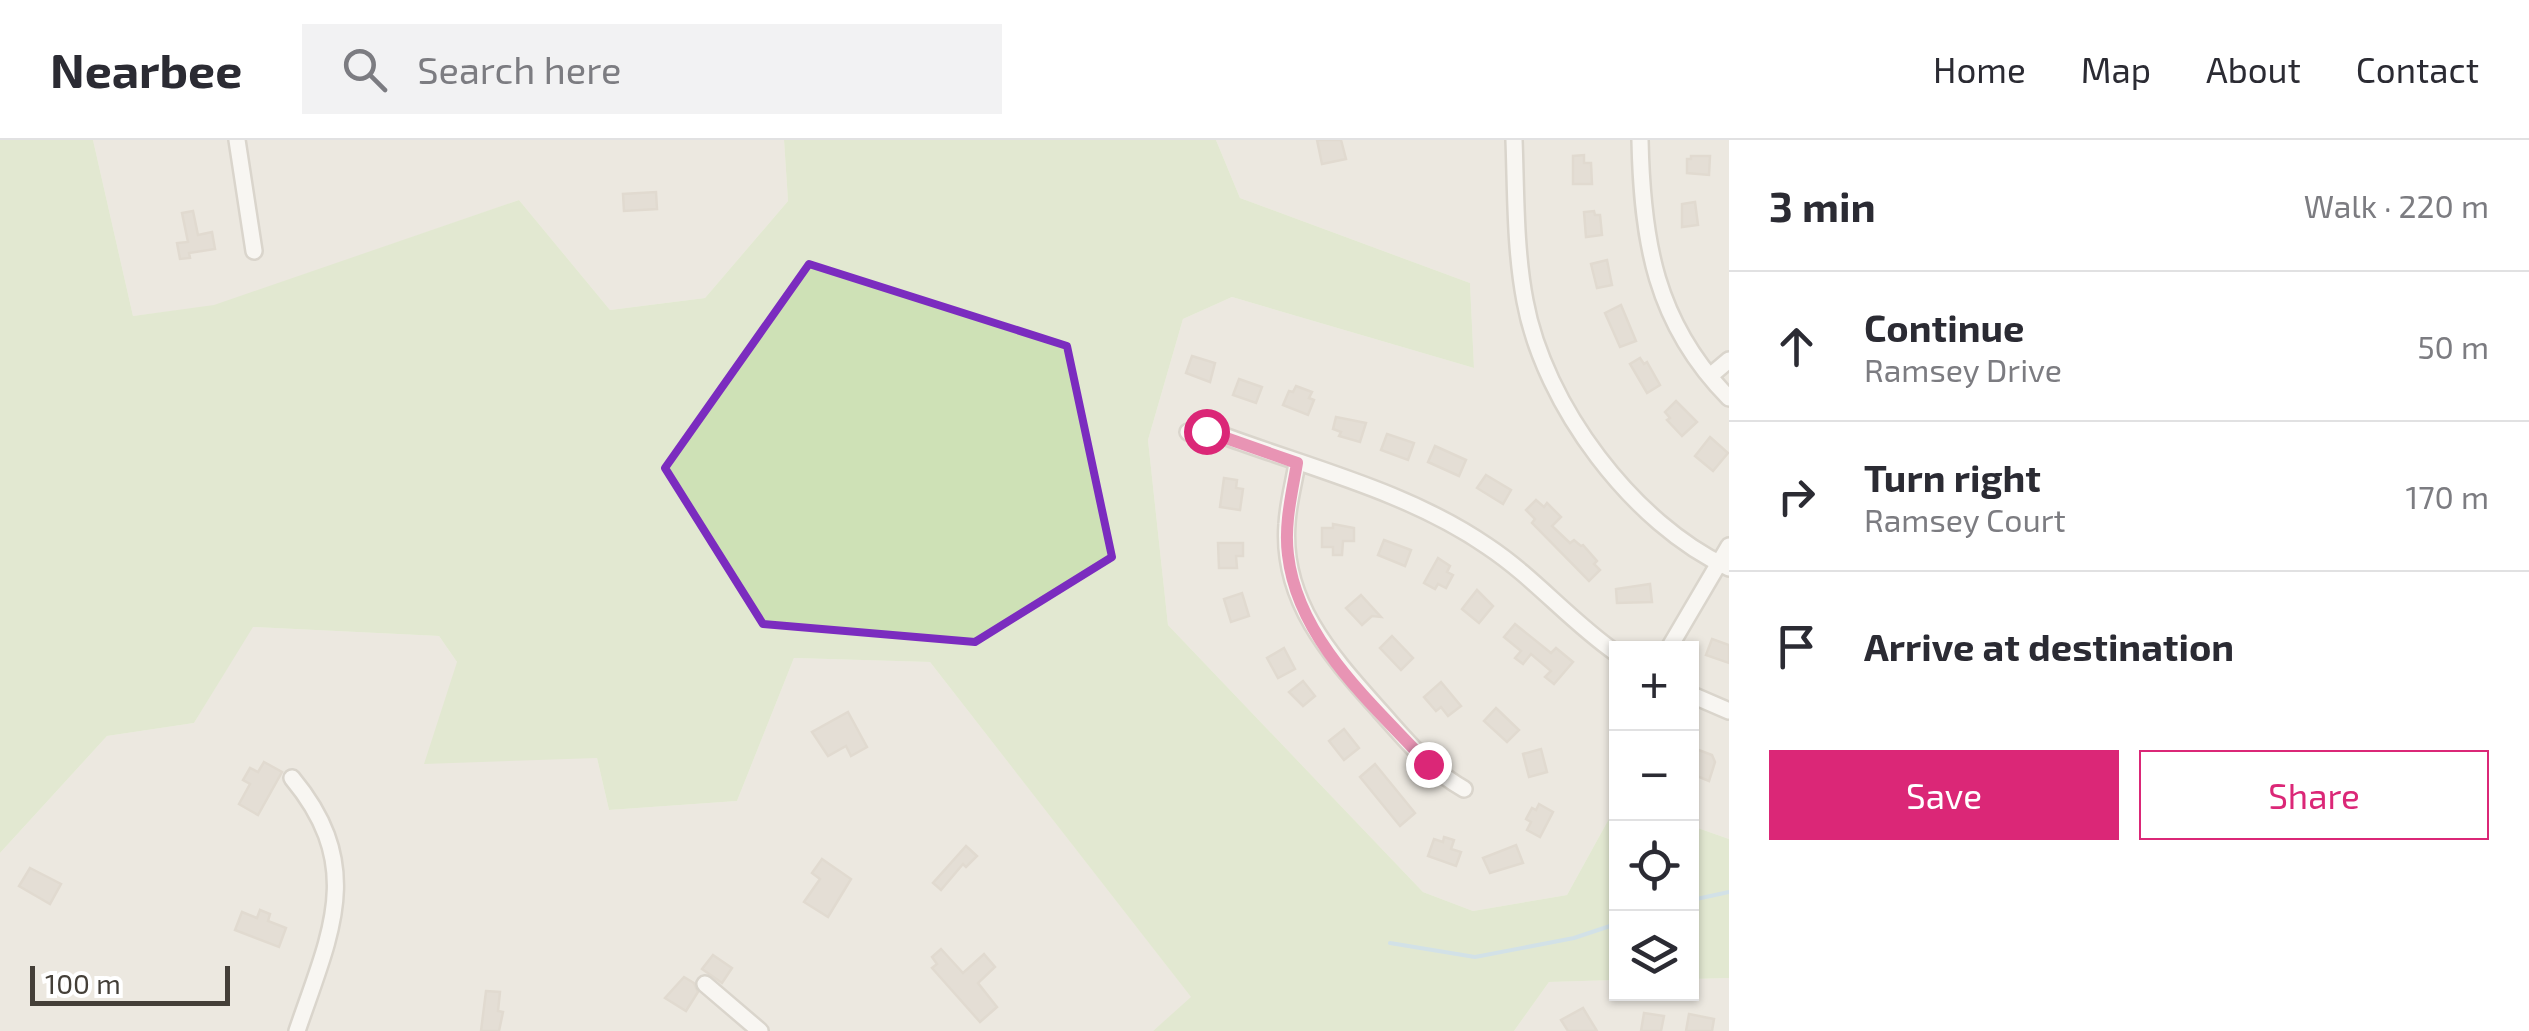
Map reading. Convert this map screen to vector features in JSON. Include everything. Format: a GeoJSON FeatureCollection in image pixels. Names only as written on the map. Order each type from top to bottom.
{"type":"FeatureCollection","features":[{"type":"Feature","properties":{"kind":"street"},"geometry":{"type":"LineString","coordinates":[[237,140],[254,250]]}},
{"type":"Feature","properties":{"kind":"street"},"geometry":{"type":"LineString","coordinates":[[1514,140],[1521,272],[1530,325],[1540,354],[1612,476],[1660,522],[1724,566]]}},
{"type":"Feature","properties":{"kind":"street"},"geometry":{"type":"LineString","coordinates":[[1640,140],[1641,205],[1651,262],[1677,325],[1729,398]]}},
{"type":"Feature","properties":{"kind":"street"},"geometry":{"type":"LineString","coordinates":[[1710,376],[1729,360]]}},
{"type":"Feature","properties":{"kind":"street"},"geometry":{"type":"LineString","coordinates":[[1188,432],[1206,431],[1228,437],[1416,506],[1454,524],[1490,547],[1609,647]]}},
{"type":"Feature","properties":{"kind":"street"},"geometry":{"type":"LineString","coordinates":[[1297,463],[1287,519],[1288,553],[1299,601],[1311,626],[1343,670],[1428,764],[1464,790]]}},
{"type":"Feature","properties":{"kind":"street"},"geometry":{"type":"LineString","coordinates":[[1674,641],[1724,566],[1729,546]]}},
{"type":"Feature","properties":{"kind":"street"},"geometry":{"type":"LineString","coordinates":[[1699,698],[1729,711]]}},
{"type":"Feature","properties":{"kind":"street"},"geometry":{"type":"LineString","coordinates":[[292,778],[312,802],[326,833],[337,903],[297,1031]]}},
{"type":"Feature","properties":{"kind":"street"},"geometry":{"type":"LineString","coordinates":[[705,984],[760,1031]]}},
{"type":"Feature","properties":{"kind":"highlighted area"},"geometry":{"type":"Polygon","coordinates":[[[809,264],[1067,346],[1112,557],[975,642],[763,624],[665,468],[809,264]]]}},
{"type":"Feature","properties":{"kind":"shaded area"},"geometry":{"type":"Polygon","coordinates":[[[93,140],[784,140],[788,201],[705,298],[610,310],[519,200],[214,306],[133,316],[93,140]]]}},
{"type":"Feature","properties":{"kind":"shaded area"},"geometry":{"type":"Polygon","coordinates":[[[1216,140],[1729,140],[1729,839],[1699,828],[1699,641],[1609,641],[1609,819],[1567,895],[1473,911],[1423,892],[1168,625],[1148,440],[1183,319],[1232,297],[1474,368],[1470,283],[1240,198],[1216,140]]]}},
{"type":"Feature","properties":{"kind":"shaded area"},"geometry":{"type":"Polygon","coordinates":[[[252,627],[439,636],[457,662],[597,758],[609,810],[737,801],[794,658],[930,662],[1192,998],[1153,1031],[0,1031],[0,853],[107,736],[194,723],[252,627]]]}},
{"type":"Feature","properties":{"kind":"shaded area"},"geometry":{"type":"Polygon","coordinates":[[[1729,978],[1729,1031],[1514,1031],[1549,982],[1609,980],[1609,1001],[1699,1001],[1699,979],[1729,978]]]}},
{"type":"Feature","properties":{"kind":"green space"},"geometry":{"type":"Polygon","coordinates":[[[0,140],[93,140],[133,316],[214,305],[519,200],[610,310],[705,298],[788,201],[784,140],[1216,140],[1240,198],[1470,283],[1474,368],[1232,297],[1183,319],[1148,440],[1168,625],[1423,892],[1473,911],[1567,895],[1609,819],[1609,980],[1549,982],[1514,1031],[1153,1031],[1191,997],[930,662],[794,658],[737,801],[609,810],[597,758],[424,764],[457,662],[439,636],[253,627],[194,723],[107,736],[0,853],[0,140]]]}},
{"type":"Feature","properties":{"kind":"green space"},"geometry":{"type":"Polygon","coordinates":[[[1699,828],[1729,839],[1729,978],[1699,979],[1699,828]]]}},
{"type":"Feature","properties":{"kind":"building"},"geometry":{"type":"Polygon","coordinates":[[[1317,140],[1341,140],[1346,159],[1322,164],[1317,140]]]}},
{"type":"Feature","properties":{"kind":"building"},"geometry":{"type":"Polygon","coordinates":[[[1584,155],[1584,163],[1591,163],[1592,184],[1573,184],[1573,156],[1584,155]]]}},
{"type":"Feature","properties":{"kind":"building"},"geometry":{"type":"Polygon","coordinates":[[[1710,156],[1709,175],[1687,173],[1687,159],[1710,156]]]}},
{"type":"Feature","properties":{"kind":"building"},"geometry":{"type":"Polygon","coordinates":[[[656,192],[657,209],[624,211],[623,194],[656,192]]]}},
{"type":"Feature","properties":{"kind":"building"},"geometry":{"type":"Polygon","coordinates":[[[1695,202],[1698,225],[1682,227],[1682,204],[1695,202]]]}},
{"type":"Feature","properties":{"kind":"building"},"geometry":{"type":"Polygon","coordinates":[[[193,211],[198,235],[212,232],[215,249],[189,253],[190,258],[180,259],[177,243],[188,242],[182,213],[193,211]]]}},
{"type":"Feature","properties":{"kind":"building"},"geometry":{"type":"Polygon","coordinates":[[[1584,212],[1600,215],[1602,235],[1586,237],[1584,212]]]}},
{"type":"Feature","properties":{"kind":"building"},"geometry":{"type":"Polygon","coordinates":[[[1607,260],[1612,285],[1597,288],[1591,264],[1607,260]]]}},
{"type":"Feature","properties":{"kind":"building"},"geometry":{"type":"Polygon","coordinates":[[[1621,305],[1636,341],[1620,347],[1605,313],[1621,305]]]}},
{"type":"Feature","properties":{"kind":"building"},"geometry":{"type":"Polygon","coordinates":[[[1192,356],[1215,363],[1210,382],[1186,373],[1192,356]]]}},
{"type":"Feature","properties":{"kind":"building"},"geometry":{"type":"Polygon","coordinates":[[[1640,358],[1644,364],[1647,362],[1660,385],[1647,393],[1630,364],[1640,358]]]}},
{"type":"Feature","properties":{"kind":"building"},"geometry":{"type":"Polygon","coordinates":[[[1239,379],[1262,387],[1256,403],[1233,395],[1239,379]]]}},
{"type":"Feature","properties":{"kind":"building"},"geometry":{"type":"Polygon","coordinates":[[[1296,386],[1312,392],[1309,398],[1314,400],[1308,415],[1283,405],[1296,386]]]}},
{"type":"Feature","properties":{"kind":"building"},"geometry":{"type":"Polygon","coordinates":[[[1676,401],[1697,422],[1682,436],[1665,412],[1676,401]]]}},
{"type":"Feature","properties":{"kind":"building"},"geometry":{"type":"Polygon","coordinates":[[[1336,417],[1366,423],[1360,442],[1339,436],[1341,432],[1333,429],[1336,417]]]}},
{"type":"Feature","properties":{"kind":"building"},"geometry":{"type":"Polygon","coordinates":[[[1387,434],[1414,443],[1408,460],[1381,450],[1387,434]]]}},
{"type":"Feature","properties":{"kind":"building"},"geometry":{"type":"Polygon","coordinates":[[[1710,437],[1728,453],[1713,471],[1695,456],[1710,437]]]}},
{"type":"Feature","properties":{"kind":"building"},"geometry":{"type":"Polygon","coordinates":[[[1435,446],[1466,460],[1459,476],[1428,462],[1435,446]]]}},
{"type":"Feature","properties":{"kind":"building"},"geometry":{"type":"Polygon","coordinates":[[[1486,475],[1511,490],[1503,504],[1477,488],[1486,475]]]}},
{"type":"Feature","properties":{"kind":"building"},"geometry":{"type":"Polygon","coordinates":[[[1224,478],[1237,480],[1236,488],[1243,489],[1240,510],[1220,507],[1224,478]]]}},
{"type":"Feature","properties":{"kind":"building"},"geometry":{"type":"Polygon","coordinates":[[[1536,500],[1544,507],[1547,503],[1561,517],[1552,526],[1570,543],[1574,540],[1583,545],[1597,561],[1594,564],[1600,570],[1589,581],[1532,523],[1535,519],[1526,510],[1536,500]]]}},
{"type":"Feature","properties":{"kind":"building"},"geometry":{"type":"Polygon","coordinates":[[[1333,524],[1354,528],[1354,541],[1343,541],[1342,555],[1333,555],[1333,547],[1322,547],[1322,528],[1333,528],[1333,524]]]}},
{"type":"Feature","properties":{"kind":"building"},"geometry":{"type":"Polygon","coordinates":[[[1384,540],[1411,550],[1405,566],[1378,555],[1384,540]]]}},
{"type":"Feature","properties":{"kind":"building"},"geometry":{"type":"Polygon","coordinates":[[[1218,543],[1243,543],[1243,556],[1236,556],[1237,568],[1219,568],[1218,543]]]}},
{"type":"Feature","properties":{"kind":"building"},"geometry":{"type":"Polygon","coordinates":[[[1438,558],[1450,566],[1447,572],[1453,575],[1446,588],[1438,584],[1435,589],[1424,583],[1438,558]]]}},
{"type":"Feature","properties":{"kind":"building"},"geometry":{"type":"Polygon","coordinates":[[[1650,584],[1652,602],[1617,603],[1616,589],[1650,584]]]}},
{"type":"Feature","properties":{"kind":"building"},"geometry":{"type":"Polygon","coordinates":[[[1477,590],[1493,606],[1479,623],[1462,609],[1477,590]]]}},
{"type":"Feature","properties":{"kind":"building"},"geometry":{"type":"Polygon","coordinates":[[[1242,593],[1249,616],[1231,622],[1224,599],[1242,593]]]}},
{"type":"Feature","properties":{"kind":"building"},"geometry":{"type":"Polygon","coordinates":[[[1361,595],[1381,617],[1372,616],[1362,625],[1346,608],[1361,595]]]}},
{"type":"Feature","properties":{"kind":"building"},"geometry":{"type":"Polygon","coordinates":[[[1515,624],[1551,653],[1556,648],[1573,662],[1554,684],[1545,677],[1551,671],[1531,654],[1523,664],[1515,658],[1521,651],[1504,637],[1515,624]]]}},
{"type":"Feature","properties":{"kind":"building"},"geometry":{"type":"Polygon","coordinates":[[[1392,636],[1413,658],[1401,670],[1380,648],[1392,636]]]}},
{"type":"Feature","properties":{"kind":"building"},"geometry":{"type":"Polygon","coordinates":[[[1712,639],[1729,645],[1729,663],[1706,655],[1712,639]]]}},
{"type":"Feature","properties":{"kind":"building"},"geometry":{"type":"Polygon","coordinates":[[[1284,648],[1295,669],[1278,678],[1267,658],[1284,648]]]}},
{"type":"Feature","properties":{"kind":"building"},"geometry":{"type":"Polygon","coordinates":[[[1303,681],[1315,696],[1303,706],[1289,692],[1303,681]]]}},
{"type":"Feature","properties":{"kind":"building"},"geometry":{"type":"Polygon","coordinates":[[[1441,682],[1461,706],[1448,716],[1441,707],[1436,711],[1424,697],[1441,682]]]}},
{"type":"Feature","properties":{"kind":"building"},"geometry":{"type":"Polygon","coordinates":[[[1496,708],[1519,730],[1507,742],[1484,721],[1496,708]]]}},
{"type":"Feature","properties":{"kind":"building"},"geometry":{"type":"Polygon","coordinates":[[[848,712],[867,747],[851,756],[846,746],[828,756],[812,732],[848,712]]]}},
{"type":"Feature","properties":{"kind":"building"},"geometry":{"type":"Polygon","coordinates":[[[1344,729],[1359,748],[1344,760],[1329,741],[1344,729]]]}},
{"type":"Feature","properties":{"kind":"building"},"geometry":{"type":"Polygon","coordinates":[[[1541,749],[1547,772],[1529,777],[1523,754],[1541,749]]]}},
{"type":"Feature","properties":{"kind":"building"},"geometry":{"type":"Polygon","coordinates":[[[1699,750],[1712,755],[1715,762],[1709,781],[1699,777],[1699,750]]]}},
{"type":"Feature","properties":{"kind":"building"},"geometry":{"type":"Polygon","coordinates":[[[264,762],[282,772],[258,815],[239,804],[250,784],[243,780],[250,768],[258,772],[264,762]]]}},
{"type":"Feature","properties":{"kind":"building"},"geometry":{"type":"Polygon","coordinates":[[[1375,764],[1415,813],[1400,826],[1360,777],[1375,764]]]}},
{"type":"Feature","properties":{"kind":"building"},"geometry":{"type":"Polygon","coordinates":[[[1539,804],[1553,812],[1540,837],[1527,830],[1531,822],[1526,819],[1539,804]]]}},
{"type":"Feature","properties":{"kind":"building"},"geometry":{"type":"Polygon","coordinates":[[[1444,837],[1454,840],[1451,849],[1461,852],[1456,866],[1428,856],[1434,839],[1443,842],[1444,837]]]}},
{"type":"Feature","properties":{"kind":"building"},"geometry":{"type":"Polygon","coordinates":[[[1516,845],[1523,863],[1490,873],[1483,858],[1516,845]]]}},
{"type":"Feature","properties":{"kind":"building"},"geometry":{"type":"Polygon","coordinates":[[[966,846],[977,856],[966,867],[963,864],[941,890],[933,883],[966,846]]]}},
{"type":"Feature","properties":{"kind":"building"},"geometry":{"type":"Polygon","coordinates":[[[822,859],[851,879],[828,917],[804,902],[820,879],[812,873],[822,859]]]}},
{"type":"Feature","properties":{"kind":"building"},"geometry":{"type":"Polygon","coordinates":[[[30,868],[61,884],[50,904],[19,886],[30,868]]]}},
{"type":"Feature","properties":{"kind":"building"},"geometry":{"type":"Polygon","coordinates":[[[260,910],[270,914],[268,921],[286,928],[279,947],[235,930],[242,912],[257,918],[260,910]]]}},
{"type":"Feature","properties":{"kind":"building"},"geometry":{"type":"Polygon","coordinates":[[[941,949],[963,973],[984,954],[995,967],[978,983],[997,1007],[980,1022],[932,968],[937,964],[932,957],[941,949]]]}},
{"type":"Feature","properties":{"kind":"building"},"geometry":{"type":"Polygon","coordinates":[[[713,955],[732,968],[722,983],[702,969],[713,955]]]}},
{"type":"Feature","properties":{"kind":"building"},"geometry":{"type":"Polygon","coordinates":[[[684,977],[694,983],[698,992],[686,1011],[665,998],[684,977]]]}},
{"type":"Feature","properties":{"kind":"building"},"geometry":{"type":"Polygon","coordinates":[[[486,991],[500,992],[498,1011],[503,1012],[499,1031],[481,1031],[486,991]]]}},
{"type":"Feature","properties":{"kind":"building"},"geometry":{"type":"Polygon","coordinates":[[[1583,1008],[1597,1031],[1568,1031],[1561,1020],[1583,1008]]]}},
{"type":"Feature","properties":{"kind":"building"},"geometry":{"type":"Polygon","coordinates":[[[1644,1013],[1664,1016],[1661,1031],[1641,1031],[1644,1013]]]}},
{"type":"Feature","properties":{"kind":"building"},"geometry":{"type":"Polygon","coordinates":[[[1689,1014],[1714,1019],[1712,1031],[1686,1031],[1689,1014]]]}},
{"type":"Feature","properties":{"kind":"waterway"},"geometry":{"type":"LineString","coordinates":[[1699,898],[1729,892]]}},
{"type":"Feature","properties":{"kind":"waterway"},"geometry":{"type":"LineString","coordinates":[[1390,943],[1475,957],[1574,938],[1609,926]]}},
{"type":"Feature","properties":{"kind":"route"},"geometry":{"type":"LineString","coordinates":[[1206,431],[1297,463],[1287,528],[1288,553],[1299,601],[1326,649],[1428,764]]}}]}
